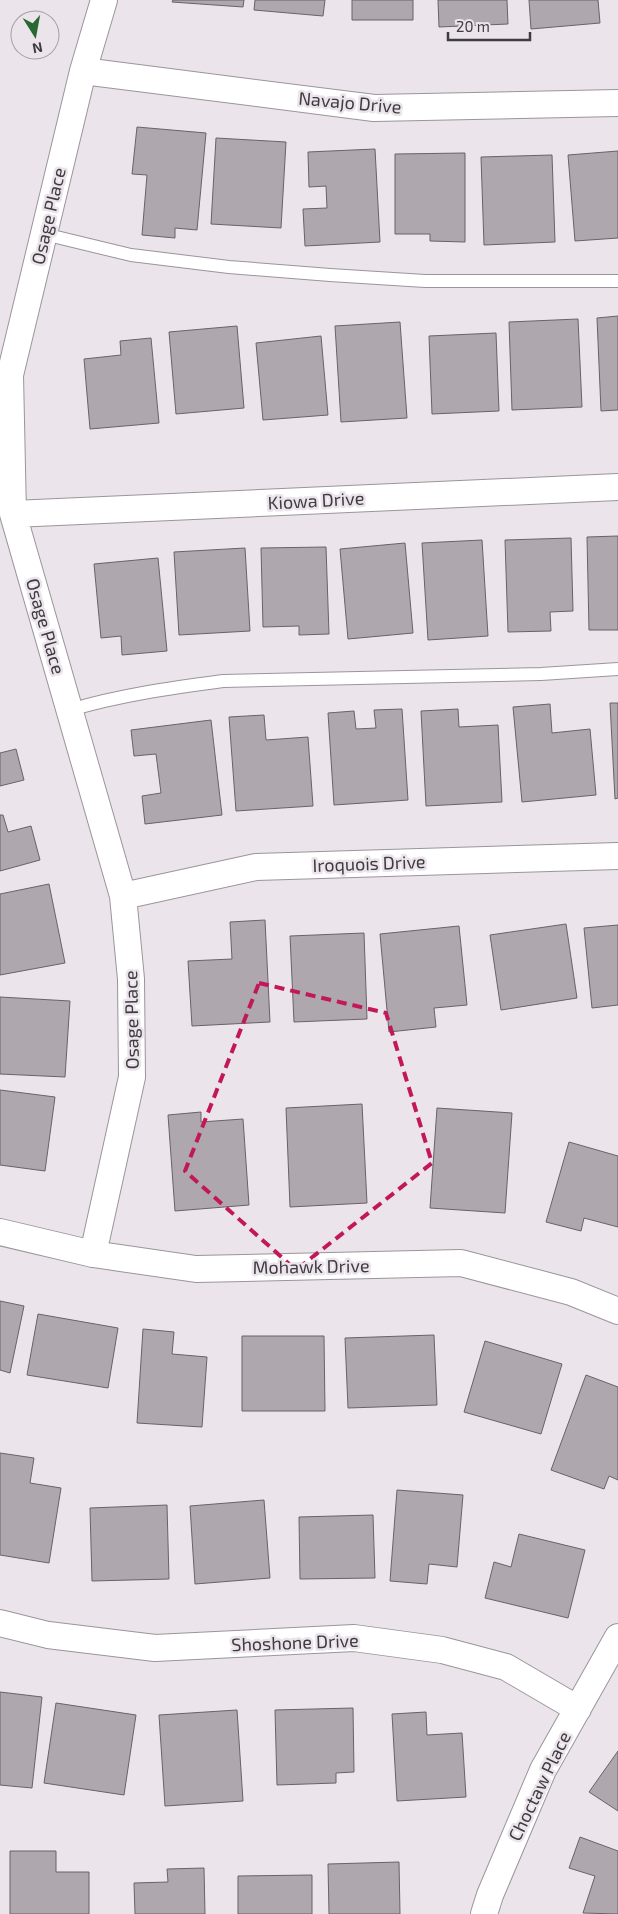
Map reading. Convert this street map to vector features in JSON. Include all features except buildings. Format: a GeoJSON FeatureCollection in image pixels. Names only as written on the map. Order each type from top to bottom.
{"type":"FeatureCollection","features":[{"type":"Feature","properties":{"kind":"street","name":"Osage Place"},"geometry":{"type":"LineString","coordinates":[[93,1254],[132,1077],[131,979],[124,896],[13,514],[10,376],[83,71],[104,0]]}},
{"type":"Feature","properties":{"kind":"street","name":"Navajo Drive"},"geometry":{"type":"LineString","coordinates":[[83,71],[374,108],[618,102]]}},
{"type":"Feature","properties":{"kind":"street","name":"Kiowa Drive"},"geometry":{"type":"LineString","coordinates":[[13,514],[618,487]]}},
{"type":"Feature","properties":{"kind":"street","name":"Iroquois Drive"},"geometry":{"type":"LineString","coordinates":[[124,896],[256,867],[618,856]]}},
{"type":"Feature","properties":{"kind":"street","name":"Mohawk Drive"},"geometry":{"type":"LineString","coordinates":[[0,1232],[93,1254],[196,1269],[461,1263],[571,1292],[618,1311]]}},
{"type":"Feature","properties":{"kind":"street","name":"Shoshone Drive"},"geometry":{"type":"LineString","coordinates":[[0,1623],[48,1635],[155,1648],[354,1638],[442,1650],[506,1667],[578,1709]]}},
{"type":"Feature","properties":{"kind":"street","name":"Choctaw Place"},"geometry":{"type":"LineString","coordinates":[[484,1914],[490,1895],[543,1770],[618,1637]]}},
{"type":"Feature","properties":{"kind":"lane"},"geometry":{"type":"LineString","coordinates":[[44,234],[131,254],[229,267],[425,281],[618,281]]}},
{"type":"Feature","properties":{"kind":"lane"},"geometry":{"type":"LineString","coordinates":[[70,710],[104,700],[181,686],[223,681],[541,674],[618,669]]}},
{"type":"Feature","properties":{"kind":"highlighted area"},"geometry":{"type":"Polygon","coordinates":[[[259,983],[386,1013],[432,1163],[296,1270],[185,1171],[259,983]]]}}]}
